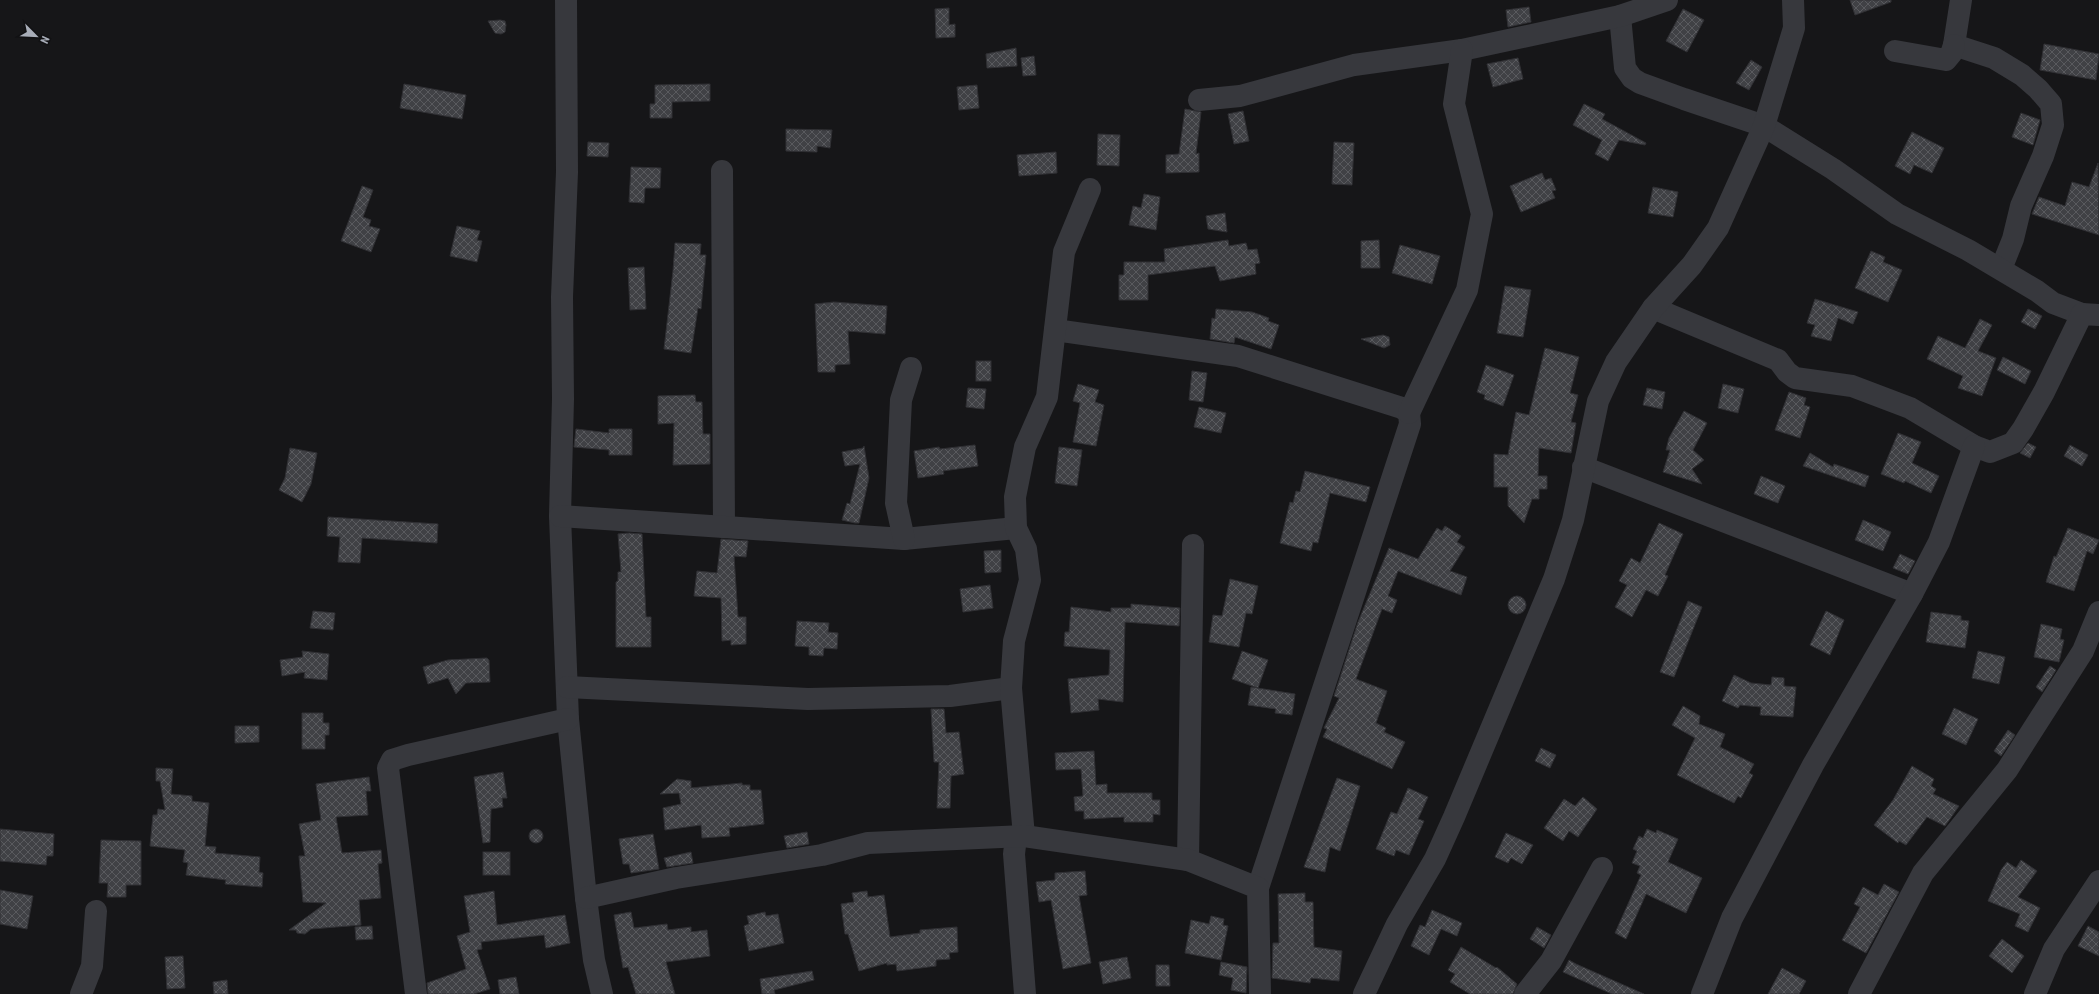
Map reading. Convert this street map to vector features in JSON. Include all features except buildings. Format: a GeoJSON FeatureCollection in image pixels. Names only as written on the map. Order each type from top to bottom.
{"type":"FeatureCollection","features":[{"type":"Feature","properties":{"kind":"street"},"geometry":{"type":"LineString","coordinates":[[566,0],[567,172],[562,297],[563,399],[560,516],[568,719],[586,898],[594,960],[602,994]]}},
{"type":"Feature","properties":{"kind":"street"},"geometry":{"type":"LineString","coordinates":[[1199,100],[1240,96],[1354,65],[1462,50],[1620,16],[1667,0]]}},
{"type":"Feature","properties":{"kind":"street"},"geometry":{"type":"LineString","coordinates":[[1364,994],[1397,924],[1435,858],[1448,831],[1554,579],[1573,520],[1598,401],[1616,362],[1653,308],[1692,265],[1718,228],[1764,126],[1794,28],[1793,0]]}},
{"type":"Feature","properties":{"kind":"street"},"geometry":{"type":"LineString","coordinates":[[1895,51],[1946,60],[1951,54],[1954,45],[1961,0]]}},
{"type":"Feature","properties":{"kind":"street"},"geometry":{"type":"LineString","coordinates":[[1620,16],[1626,68],[1632,78],[1647,86],[1764,126],[1833,169],[1897,214],[1968,250],[2037,291],[2053,303],[2090,315],[2014,443],[1990,452],[1974,446],[1910,408],[1852,386],[1795,378],[1787,372],[1778,360],[1653,308]]}},
{"type":"Feature","properties":{"kind":"street"},"geometry":{"type":"LineString","coordinates":[[1954,45],[1994,58],[2022,75],[2038,89],[2051,104],[2053,125],[2043,156],[2021,206],[2013,239],[2001,270]]}},
{"type":"Feature","properties":{"kind":"street"},"geometry":{"type":"LineString","coordinates":[[1260,994],[1258,888],[1410,424],[1410,413],[1467,290],[1482,214],[1454,104],[1462,50]]}},
{"type":"Feature","properties":{"kind":"street"},"geometry":{"type":"LineString","coordinates":[[722,171],[724,528]]}},
{"type":"Feature","properties":{"kind":"street"},"geometry":{"type":"LineString","coordinates":[[1025,994],[1014,854],[1020,836],[1011,688],[1014,641],[1030,580],[1026,549],[1016,528],[1015,497],[1024,454],[1047,397],[1064,252],[1090,189]]}},
{"type":"Feature","properties":{"kind":"street"},"geometry":{"type":"LineString","coordinates":[[1054,330],[1238,356],[1402,408],[1410,413]]}},
{"type":"Feature","properties":{"kind":"street"},"geometry":{"type":"LineString","coordinates":[[904,539],[896,503],[901,400],[911,368]]}},
{"type":"Feature","properties":{"kind":"street"},"geometry":{"type":"LineString","coordinates":[[1702,994],[1732,918],[1813,765],[1912,594],[1939,542],[1974,446]]}},
{"type":"Feature","properties":{"kind":"street"},"geometry":{"type":"LineString","coordinates":[[1583,467],[1912,594]]}},
{"type":"Feature","properties":{"kind":"street"},"geometry":{"type":"LineString","coordinates":[[560,516],[904,539],[1016,528]]}},
{"type":"Feature","properties":{"kind":"street"},"geometry":{"type":"LineString","coordinates":[[1188,860],[1193,546]]}},
{"type":"Feature","properties":{"kind":"street"},"geometry":{"type":"LineString","coordinates":[[1859,994],[1923,873],[2007,770],[2083,651],[2099,612]]}},
{"type":"Feature","properties":{"kind":"street"},"geometry":{"type":"LineString","coordinates":[[567,687],[808,698],[950,696],[1011,688]]}},
{"type":"Feature","properties":{"kind":"street"},"geometry":{"type":"LineString","coordinates":[[416,994],[388,768],[392,760],[408,755],[568,719]]}},
{"type":"Feature","properties":{"kind":"street"},"geometry":{"type":"LineString","coordinates":[[586,898],[676,878],[822,855],[868,843],[1020,836],[1188,860],[1258,888]]}},
{"type":"Feature","properties":{"kind":"street"},"geometry":{"type":"LineString","coordinates":[[1525,994],[1551,961],[1602,868]]}},
{"type":"Feature","properties":{"kind":"street"},"geometry":{"type":"LineString","coordinates":[[2035,994],[2054,949],[2099,881]]}},
{"type":"Feature","properties":{"kind":"street"},"geometry":{"type":"LineString","coordinates":[[81,994],[92,966],[96,911]]}}]}
